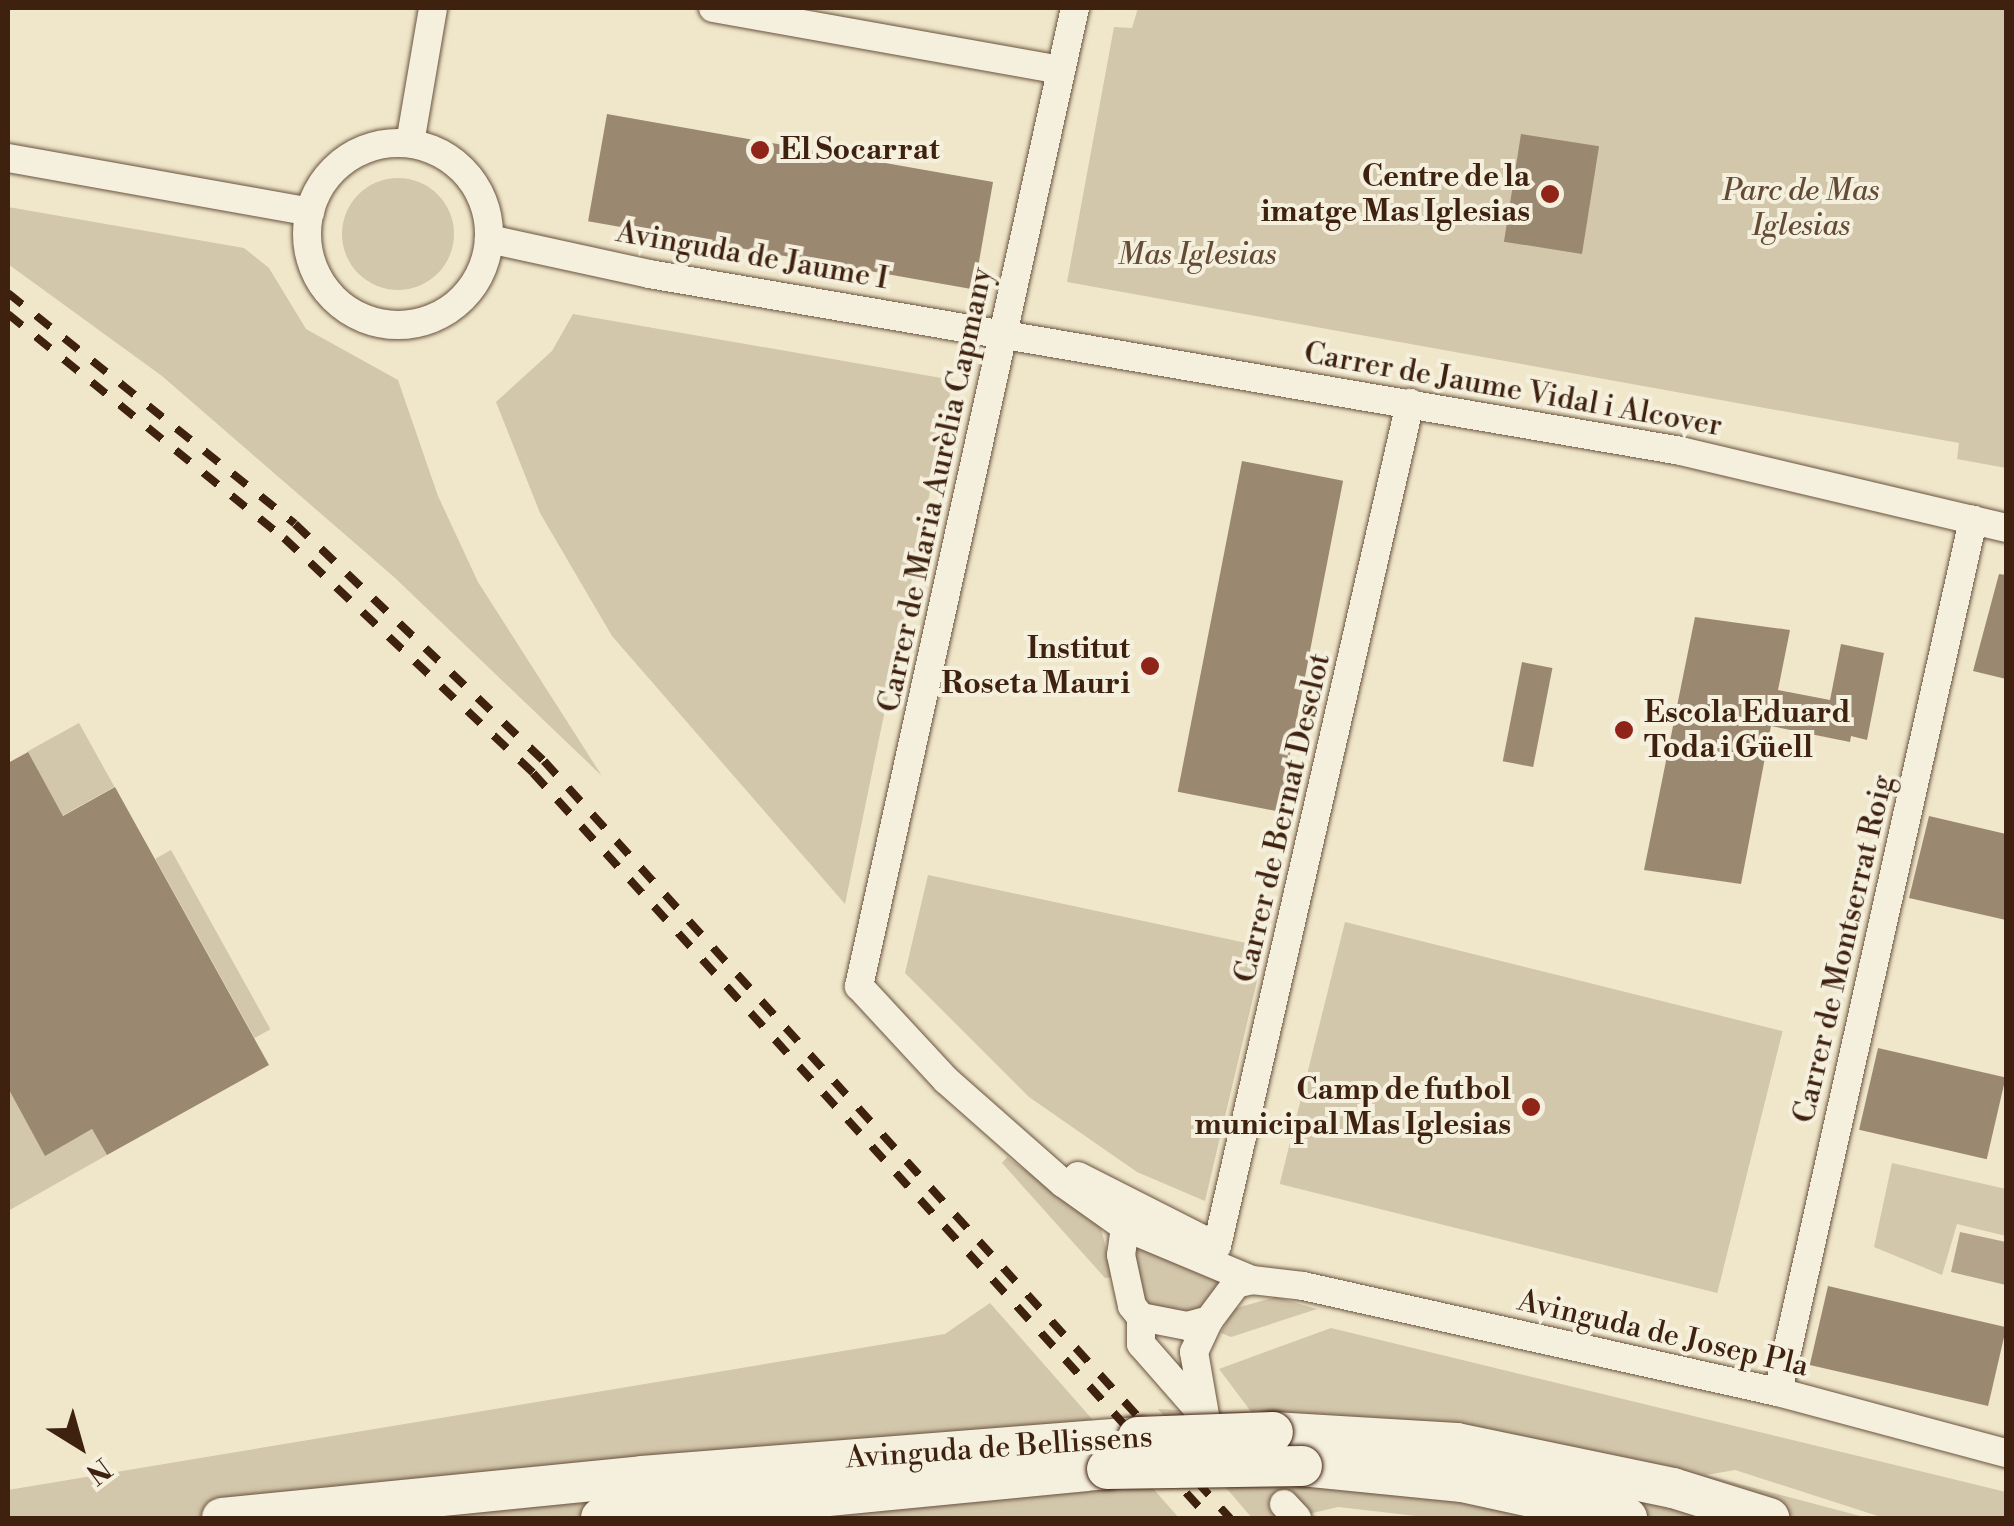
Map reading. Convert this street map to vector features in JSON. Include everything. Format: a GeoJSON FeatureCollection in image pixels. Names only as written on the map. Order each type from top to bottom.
{"type":"FeatureCollection","features":[{"type":"Feature","properties":{"kind":"main road","name":"Avinguda de Bellissens"},"geometry":{"type":"LineString","coordinates":[[601,1518],[1273,1432],[1457,1443],[1674,1488],[1769,1518]]}},
{"type":"Feature","properties":{"kind":"main road","name":"Avinguda de Bellissens"},"geometry":{"type":"LineString","coordinates":[[222,1518],[1096,1454],[1302,1466],[1462,1482],[1626,1518]]}},
{"type":"Feature","properties":{"kind":"street"},"geometry":{"type":"LineString","coordinates":[[410,143],[433,8]]}},
{"type":"Feature","properties":{"kind":"street"},"geometry":{"type":"LineString","coordinates":[[713,8],[1060,70]]}},
{"type":"Feature","properties":{"kind":"street","name":"Carrer de Maria Aurèlia Capmany"},"geometry":{"type":"LineString","coordinates":[[860,986],[1075,8]]}},
{"type":"Feature","properties":{"kind":"street"},"geometry":{"type":"LineString","coordinates":[[410,143],[446,156],[473,182],[490,239],[476,280],[456,304],[424,321],[386,324],[346,309],[318,279],[307,237],[310,212],[343,162],[364,149],[410,143]]}},
{"type":"Feature","properties":{"kind":"street"},"geometry":{"type":"LineString","coordinates":[[8,158],[310,212]]}},
{"type":"Feature","properties":{"kind":"street","name":"Avinguda de Jaume I"},"geometry":{"type":"LineString","coordinates":[[490,239],[649,274],[1004,332]]}},
{"type":"Feature","properties":{"kind":"street","name":"Carrer de Jaume Vidal i Alcover"},"geometry":{"type":"LineString","coordinates":[[1004,332],[1681,451],[2006,528]]}},
{"type":"Feature","properties":{"kind":"street","name":"Carrer de Bernat Desclot"},"geometry":{"type":"LineString","coordinates":[[1217,1246],[1410,403]]}},
{"type":"Feature","properties":{"kind":"street","name":"Carrer de Montserrat Roig"},"geometry":{"type":"LineString","coordinates":[[1778,1392],[1973,520]]}},
{"type":"Feature","properties":{"kind":"street","name":"Avinguda de Josep Pla"},"geometry":{"type":"LineString","coordinates":[[860,986],[946,1080],[1125,1226],[1252,1280],[1304,1286],[1778,1392],[2006,1453]]}},
{"type":"Feature","properties":{"kind":"street","name":"Avinguda de Josep Pla"},"geometry":{"type":"LineString","coordinates":[[1032,1152],[1163,1220],[1304,1286]]}},
{"type":"Feature","properties":{"kind":"street"},"geometry":{"type":"LineString","coordinates":[[1163,1220],[1125,1226],[1122,1255],[1132,1306],[1141,1317],[1142,1344],[1205,1416],[1194,1352],[1209,1320],[1236,1284],[1252,1280]]}},
{"type":"Feature","properties":{"kind":"street"},"geometry":{"type":"LineString","coordinates":[[1141,1317],[1187,1326],[1209,1320]]}},
{"type":"Feature","properties":{"kind":"green space","name":"Parc de Mas Iglesias"},"geometry":{"type":"Polygon","coordinates":[[[1138,8],[2006,8],[2006,468],[1957,459],[1959,443],[1067,282],[1114,27],[1132,28],[1138,8]]]}},
{"type":"Feature","properties":{"kind":"green space"},"geometry":{"type":"Polygon","coordinates":[[[398,178],[420,182],[438,194],[450,212],[454,234],[450,256],[438,274],[420,286],[398,290],[376,286],[358,274],[346,256],[342,234],[346,212],[358,194],[376,182],[398,178]]]}},
{"type":"Feature","properties":{"kind":"green space"},"geometry":{"type":"Polygon","coordinates":[[[8,207],[244,248],[269,268],[306,329],[398,380],[438,496],[478,582],[602,776],[394,577],[162,376],[8,264],[8,207]]]}},
{"type":"Feature","properties":{"kind":"green space"},"geometry":{"type":"Polygon","coordinates":[[[573,314],[953,380],[845,904],[612,636],[540,513],[496,402],[552,351],[573,314]]]}},
{"type":"Feature","properties":{"kind":"green space"},"geometry":{"type":"Polygon","coordinates":[[[79,723],[114,787],[63,815],[27,752],[79,723]]]}},
{"type":"Feature","properties":{"kind":"green space"},"geometry":{"type":"Polygon","coordinates":[[[171,850],[270,1029],[255,1038],[155,859],[171,850]]]}},
{"type":"Feature","properties":{"kind":"green space"},"geometry":{"type":"Polygon","coordinates":[[[928,875],[1265,947],[1205,1201],[1137,1172],[1029,1097],[905,973],[928,875]]]}},
{"type":"Feature","properties":{"kind":"green space","name":"Camp de futbol municipal Mas Iglesias"},"geometry":{"type":"Polygon","coordinates":[[[1345,922],[1783,1031],[1717,1293],[1280,1184],[1345,922]]]}},
{"type":"Feature","properties":{"kind":"green space"},"geometry":{"type":"Polygon","coordinates":[[[8,1088],[45,1155],[92,1129],[107,1155],[8,1211],[8,1088]]]}},
{"type":"Feature","properties":{"kind":"green space"},"geometry":{"type":"Polygon","coordinates":[[[1007,1157],[1100,1224],[1113,1277],[1105,1278],[1002,1163],[1007,1157]]]}},
{"type":"Feature","properties":{"kind":"green space"},"geometry":{"type":"Polygon","coordinates":[[[1892,1163],[2006,1189],[2006,1236],[1957,1224],[1942,1275],[1874,1247],[1892,1163]]]}},
{"type":"Feature","properties":{"kind":"green space"},"geometry":{"type":"Polygon","coordinates":[[[1134,1244],[1219,1279],[1208,1305],[1194,1315],[1152,1308],[1141,1293],[1134,1244]]]}},
{"type":"Feature","properties":{"kind":"green space"},"geometry":{"type":"Polygon","coordinates":[[[1276,1297],[1317,1309],[1231,1337],[1221,1333],[1233,1309],[1276,1297]]]}},
{"type":"Feature","properties":{"kind":"green space"},"geometry":{"type":"Polygon","coordinates":[[[990,1303],[1179,1518],[8,1518],[8,1490],[945,1334],[990,1303]]]}},
{"type":"Feature","properties":{"kind":"green space"},"geometry":{"type":"Polygon","coordinates":[[[1331,1328],[2006,1492],[2006,1518],[1884,1518],[1735,1470],[1706,1475],[1864,1517],[1434,1518],[1338,1507],[1291,1518],[1252,1518],[1158,1409],[1252,1413],[1219,1369],[1331,1328]]]}},
{"type":"Feature","properties":{"kind":"shaded area"},"geometry":{"type":"Polygon","coordinates":[[[1960,1232],[2006,1242],[2006,1285],[1951,1272],[1960,1232]]]}},
{"type":"Feature","properties":{"kind":"building"},"geometry":{"type":"Polygon","coordinates":[[[607,114],[993,182],[974,289],[588,221],[607,114]]]}},
{"type":"Feature","properties":{"kind":"building","name":"Centre de la imatge Mas Iglesias"},"geometry":{"type":"Polygon","coordinates":[[[1521,134],[1599,146],[1582,254],[1504,242],[1521,134]]]}},
{"type":"Feature","properties":{"kind":"building"},"geometry":{"type":"Polygon","coordinates":[[[1242,461],[1343,481],[1279,811],[1178,792],[1242,461]]]}},
{"type":"Feature","properties":{"kind":"building"},"geometry":{"type":"Polygon","coordinates":[[[1999,574],[2006,575],[2006,679],[1973,671],[1999,574]]]}},
{"type":"Feature","properties":{"kind":"building"},"geometry":{"type":"Polygon","coordinates":[[[1695,617],[1790,630],[1778,690],[1830,700],[1841,644],[1884,653],[1867,740],[1851,736],[1850,742],[1771,726],[1741,884],[1644,870],[1695,617]]]}},
{"type":"Feature","properties":{"kind":"building"},"geometry":{"type":"Polygon","coordinates":[[[1522,662],[1552,668],[1533,767],[1503,761],[1522,662]]]}},
{"type":"Feature","properties":{"kind":"building"},"geometry":{"type":"Polygon","coordinates":[[[28,752],[63,816],[115,787],[269,1065],[107,1155],[92,1129],[45,1156],[8,1088],[8,763],[28,752]]]}},
{"type":"Feature","properties":{"kind":"building"},"geometry":{"type":"Polygon","coordinates":[[[1929,816],[2006,834],[2006,920],[1909,898],[1929,816]]]}},
{"type":"Feature","properties":{"kind":"building"},"geometry":{"type":"Polygon","coordinates":[[[1878,1048],[2006,1077],[1987,1159],[1859,1130],[1878,1048]]]}},
{"type":"Feature","properties":{"kind":"building"},"geometry":{"type":"Polygon","coordinates":[[[1828,1286],[2006,1327],[1988,1406],[1810,1365],[1828,1286]]]}},
{"type":"Feature","properties":{"kind":"railway"},"geometry":{"type":"LineString","coordinates":[[8,293],[295,524],[544,761],[1230,1518]]}},
{"type":"Feature","properties":{"kind":"railway"},"geometry":{"type":"LineString","coordinates":[[8,314],[284,538],[533,773],[1209,1518]]}},
{"type":"Feature","properties":{"kind":"place","name":"El Socarrat"},"geometry":{"type":"Point","coordinates":[760,150]}},
{"type":"Feature","properties":{"kind":"place","name":"Centre de la imatge Mas Iglesias"},"geometry":{"type":"Point","coordinates":[1550,194]}},
{"type":"Feature","properties":{"kind":"place","name":"Institut Roseta Mauri"},"geometry":{"type":"Point","coordinates":[1150,666]}},
{"type":"Feature","properties":{"kind":"place","name":"Escola Eduard Toda i Güell"},"geometry":{"type":"Point","coordinates":[1624,730]}},
{"type":"Feature","properties":{"kind":"place","name":"Camp de futbol municipal Mas Iglesias"},"geometry":{"type":"Point","coordinates":[1531,1107]}},
{"type":"Feature","properties":{"kind":"park label","name":"Mas Iglesias"},"geometry":{"type":"Point","coordinates":[1197,255]}}]}
